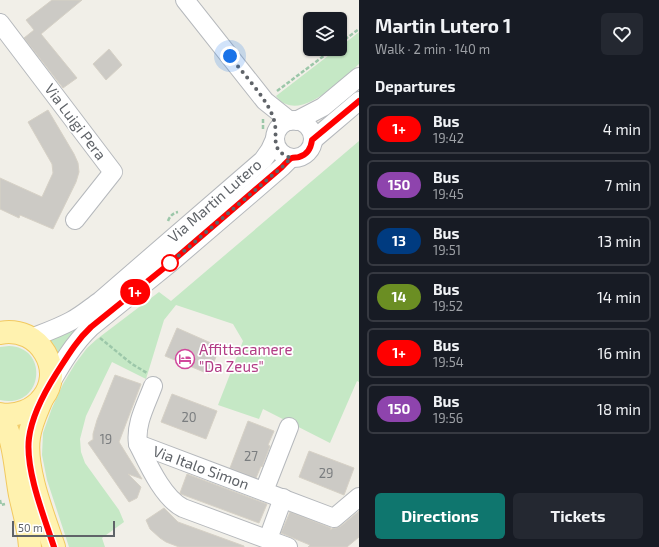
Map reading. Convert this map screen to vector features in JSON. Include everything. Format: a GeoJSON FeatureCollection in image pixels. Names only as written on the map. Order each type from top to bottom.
{"type":"FeatureCollection","features":[{"type":"Feature","properties":{"kind":"main road"},"geometry":{"type":"LineString","coordinates":[[11,332],[36,342],[44,351],[49,362],[50,374],[31,429],[29,457],[36,491],[54,547]]}},
{"type":"Feature","properties":{"kind":"main road"},"geometry":{"type":"LineString","coordinates":[[30,547],[28,525],[20,496],[11,442],[0,415],[23,413],[33,407],[45,392]]}},
{"type":"Feature","properties":{"kind":"street"},"geometry":{"type":"LineString","coordinates":[[186,0],[269,98],[293,121],[301,122],[310,129],[312,134],[312,146],[300,157],[291,158],[285,156],[281,153],[276,144],[274,119],[269,98]]}},
{"type":"Feature","properties":{"kind":"street","name":"Via Luigi Pera"},"geometry":{"type":"LineString","coordinates":[[0,23],[112,172],[75,220]]}},
{"type":"Feature","properties":{"kind":"street"},"geometry":{"type":"LineString","coordinates":[[276,136],[278,129],[285,123],[293,121],[323,107],[359,77]]}},
{"type":"Feature","properties":{"kind":"street"},"geometry":{"type":"LineString","coordinates":[[312,140],[359,101]]}},
{"type":"Feature","properties":{"kind":"street","name":"Via Martin Lutero"},"geometry":{"type":"LineString","coordinates":[[11,332],[53,330],[71,321],[100,301],[263,160],[270,150],[276,136]]}},
{"type":"Feature","properties":{"kind":"street","name":"Via Martin Lutero"},"geometry":{"type":"LineString","coordinates":[[45,392],[82,335],[169,264],[291,158]]}},
{"type":"Feature","properties":{"kind":"street","name":"Via Italo Simon"},"geometry":{"type":"LineString","coordinates":[[153,386],[139,422],[136,437],[138,444],[161,486],[170,499],[183,508],[288,547]]}},
{"type":"Feature","properties":{"kind":"street","name":"Via Italo Simon"},"geometry":{"type":"LineString","coordinates":[[264,492],[289,427]]}},
{"type":"Feature","properties":{"kind":"street","name":"Via Italo Simon"},"geometry":{"type":"LineString","coordinates":[[138,444],[334,518],[359,497]]}},
{"type":"Feature","properties":{"kind":"street"},"geometry":{"type":"LineString","coordinates":[[0,452],[5,457],[18,479]]}},
{"type":"Feature","properties":{"kind":"street"},"geometry":{"type":"LineString","coordinates":[[268,540],[283,498]]}},
{"type":"Feature","properties":{"kind":"path"},"geometry":{"type":"LineString","coordinates":[[347,38],[359,29]]}},
{"type":"Feature","properties":{"kind":"path"},"geometry":{"type":"LineString","coordinates":[[269,98],[324,56]]}},
{"type":"Feature","properties":{"kind":"path"},"geometry":{"type":"LineString","coordinates":[[97,336],[132,364],[157,378],[153,386]]}},
{"type":"Feature","properties":{"kind":"green space"},"geometry":{"type":"Polygon","coordinates":[[[359,32],[359,64],[325,93],[305,104],[295,106],[282,102],[276,96],[328,56],[347,56],[347,41],[359,32]]]}},
{"type":"Feature","properties":{"kind":"green space"},"geometry":{"type":"Polygon","coordinates":[[[359,141],[359,382],[357,381],[330,443],[263,409],[259,419],[218,405],[243,341],[233,324],[176,305],[164,320],[146,379],[112,362],[86,416],[80,439],[81,452],[85,463],[119,510],[124,522],[102,538],[105,547],[69,547],[47,480],[42,455],[43,433],[52,408],[63,384],[75,364],[87,348],[97,339],[159,292],[171,301],[359,141]]]}},
{"type":"Feature","properties":{"kind":"green space"},"geometry":{"type":"Polygon","coordinates":[[[79,325],[81,327],[58,359],[49,339],[79,325]]]}},
{"type":"Feature","properties":{"kind":"green space"},"geometry":{"type":"Polygon","coordinates":[[[9,346],[22,349],[31,356],[36,366],[36,377],[33,388],[25,396],[14,401],[0,400],[0,347],[9,346]]]}},
{"type":"Feature","properties":{"kind":"building"},"geometry":{"type":"Polygon","coordinates":[[[52,0],[82,0],[41,34],[77,78],[63,88],[24,38],[34,30],[26,20],[52,0]]]}},
{"type":"Feature","properties":{"kind":"building"},"geometry":{"type":"Polygon","coordinates":[[[109,49],[122,65],[106,80],[93,64],[109,49]]]}},
{"type":"Feature","properties":{"kind":"building"},"geometry":{"type":"Polygon","coordinates":[[[48,110],[74,154],[78,163],[79,172],[76,182],[53,229],[20,215],[19,218],[0,209],[0,178],[42,197],[53,173],[52,164],[28,122],[48,110]]]}},
{"type":"Feature","properties":{"kind":"building"},"geometry":{"type":"Polygon","coordinates":[[[177,328],[220,347],[209,374],[165,356],[177,328]]]}},
{"type":"Feature","properties":{"kind":"building"},"geometry":{"type":"Polygon","coordinates":[[[115,375],[141,384],[119,442],[142,479],[128,474],[141,487],[137,498],[129,502],[88,443],[93,440],[97,420],[115,375]]]}},
{"type":"Feature","properties":{"kind":"building"},"geometry":{"type":"Polygon","coordinates":[[[172,394],[217,411],[206,439],[161,422],[172,394]]]}},
{"type":"Feature","properties":{"kind":"building"},"geometry":{"type":"Polygon","coordinates":[[[248,421],[274,431],[268,445],[270,446],[262,467],[261,466],[256,478],[230,468],[248,421]]]}},
{"type":"Feature","properties":{"kind":"building"},"geometry":{"type":"Polygon","coordinates":[[[309,451],[354,468],[344,495],[299,477],[309,451]]]}},
{"type":"Feature","properties":{"kind":"building"},"geometry":{"type":"Polygon","coordinates":[[[187,474],[267,504],[259,523],[181,494],[180,493],[187,474]]]}},
{"type":"Feature","properties":{"kind":"building"},"geometry":{"type":"Polygon","coordinates":[[[164,508],[178,522],[244,547],[179,547],[166,542],[150,529],[146,520],[164,508]]]}},
{"type":"Feature","properties":{"kind":"building"},"geometry":{"type":"Polygon","coordinates":[[[359,511],[359,537],[347,547],[308,547],[310,545],[281,533],[290,512],[331,528],[330,530],[341,526],[359,511]]]}},
{"type":"Feature","properties":{"kind":"bus line","name":"1+"},"geometry":{"type":"LineString","coordinates":[[54,547],[32,476],[28,449],[29,436],[33,420],[42,399],[73,347],[82,335],[91,327],[169,264],[291,158],[300,157],[305,154],[312,146],[312,140],[359,101]]}},
{"type":"Feature","properties":{"kind":"place","name":"Affittacamere \"Da Zeus\""},"geometry":{"type":"Point","coordinates":[185,359]}},
{"type":"Feature","properties":{"kind":"route"},"geometry":{"type":"LineString","coordinates":[[170,263],[169,264],[291,158],[285,156],[278,149],[275,139],[276,134],[274,119],[265,101],[230,56]]}}]}
